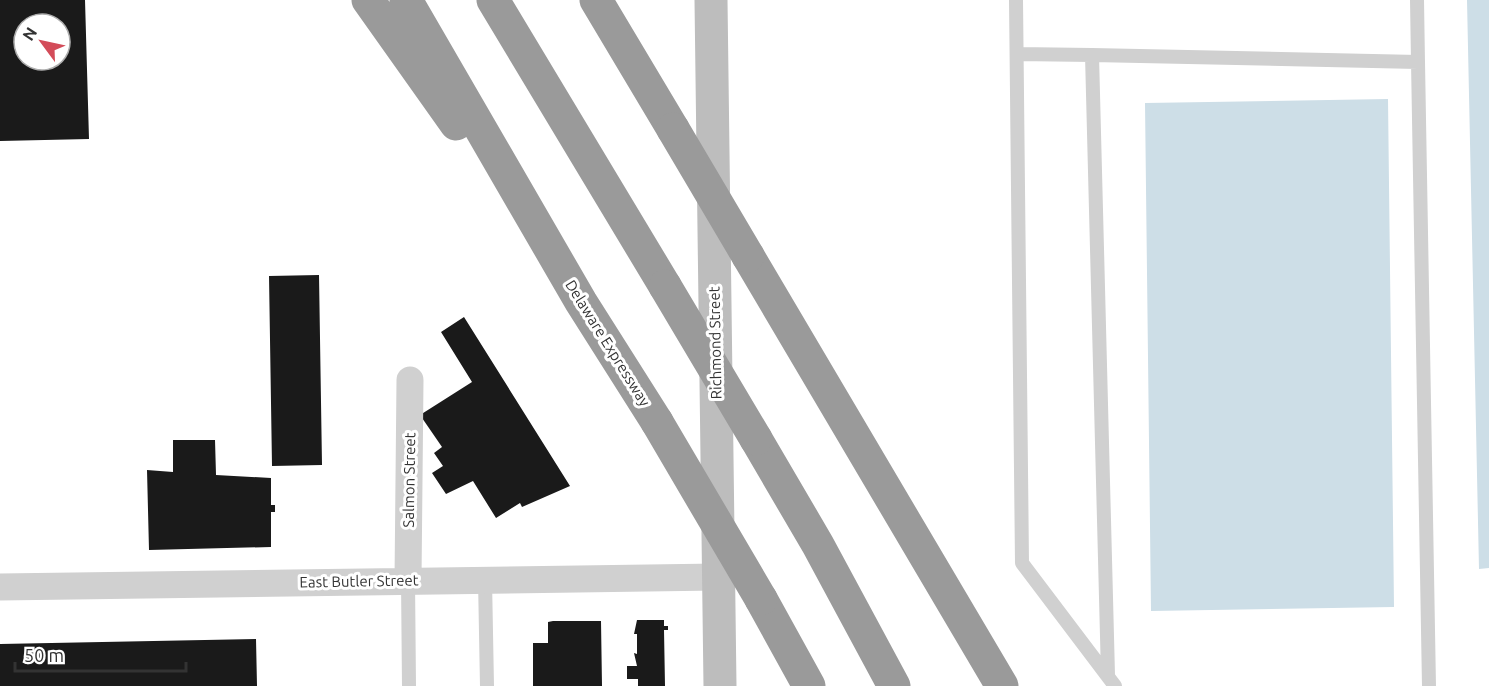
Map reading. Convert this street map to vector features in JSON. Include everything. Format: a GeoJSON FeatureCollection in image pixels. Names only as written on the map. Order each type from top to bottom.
{"type":"FeatureCollection","features":[{"type":"Feature","properties":{"kind":"highway"},"geometry":{"type":"LineString","coordinates":[[368,0],[581,302]]}},
{"type":"Feature","properties":{"kind":"highway","name":"Delaware Expressway"},"geometry":{"type":"LineString","coordinates":[[406,0],[581,302],[657,422],[761,599],[809,686]]}},
{"type":"Feature","properties":{"kind":"highway"},"geometry":{"type":"LineString","coordinates":[[492,0],[756,439],[834,573],[894,686]]}},
{"type":"Feature","properties":{"kind":"highway"},"geometry":{"type":"LineString","coordinates":[[596,0],[1002,686]]}},
{"type":"Feature","properties":{"kind":"main road","name":"Richmond Street"},"geometry":{"type":"LineString","coordinates":[[711,0],[720,686]]}},
{"type":"Feature","properties":{"kind":"street","name":"Salmon Street"},"geometry":{"type":"LineString","coordinates":[[408,580],[410,380]]}},
{"type":"Feature","properties":{"kind":"street","name":"East Butler Street"},"geometry":{"type":"LineString","coordinates":[[0,587],[718,577]]}},
{"type":"Feature","properties":{"kind":"lane"},"geometry":{"type":"LineString","coordinates":[[1016,0],[1022,563],[1112,681]]}},
{"type":"Feature","properties":{"kind":"lane"},"geometry":{"type":"LineString","coordinates":[[1417,0],[1429,686]]}},
{"type":"Feature","properties":{"kind":"lane"},"geometry":{"type":"LineString","coordinates":[[1017,54],[1418,62]]}},
{"type":"Feature","properties":{"kind":"lane"},"geometry":{"type":"LineString","coordinates":[[1092,55],[1112,681]]}},
{"type":"Feature","properties":{"kind":"lane"},"geometry":{"type":"LineString","coordinates":[[485,579],[488,686]]}},
{"type":"Feature","properties":{"kind":"lane"},"geometry":{"type":"LineString","coordinates":[[408,580],[409,686]]}},
{"type":"Feature","properties":{"kind":"shaded area"},"geometry":{"type":"Polygon","coordinates":[[[1467,0],[1489,0],[1489,568],[1479,569],[1467,0]]]}},
{"type":"Feature","properties":{"kind":"shaded area"},"geometry":{"type":"Polygon","coordinates":[[[1388,99],[1394,607],[1151,611],[1145,103],[1388,99]]]}},
{"type":"Feature","properties":{"kind":"building"},"geometry":{"type":"Polygon","coordinates":[[[0,0],[85,0],[89,139],[0,141],[0,0]]]}},
{"type":"Feature","properties":{"kind":"building"},"geometry":{"type":"Polygon","coordinates":[[[319,275],[322,465],[272,466],[269,276],[319,275]]]}},
{"type":"Feature","properties":{"kind":"building"},"geometry":{"type":"Polygon","coordinates":[[[464,317],[570,486],[522,507],[520,503],[496,518],[473,481],[446,494],[432,473],[443,466],[434,453],[442,447],[420,415],[472,382],[441,332],[464,317]]]}},
{"type":"Feature","properties":{"kind":"building"},"geometry":{"type":"Polygon","coordinates":[[[173,440],[215,440],[216,475],[271,478],[271,505],[275,505],[275,512],[271,512],[271,547],[149,550],[147,470],[173,472],[173,440]]]}},
{"type":"Feature","properties":{"kind":"building"},"geometry":{"type":"Polygon","coordinates":[[[637,620],[664,620],[664,626],[668,626],[668,630],[664,630],[665,686],[638,686],[638,679],[627,679],[627,666],[637,666],[634,653],[637,654],[637,634],[634,634],[637,620]]]}},
{"type":"Feature","properties":{"kind":"building"},"geometry":{"type":"Polygon","coordinates":[[[601,621],[602,686],[533,686],[533,643],[548,643],[548,622],[601,621]]]}},
{"type":"Feature","properties":{"kind":"building"},"geometry":{"type":"Polygon","coordinates":[[[256,639],[257,686],[0,686],[0,644],[256,639]]]}}]}
